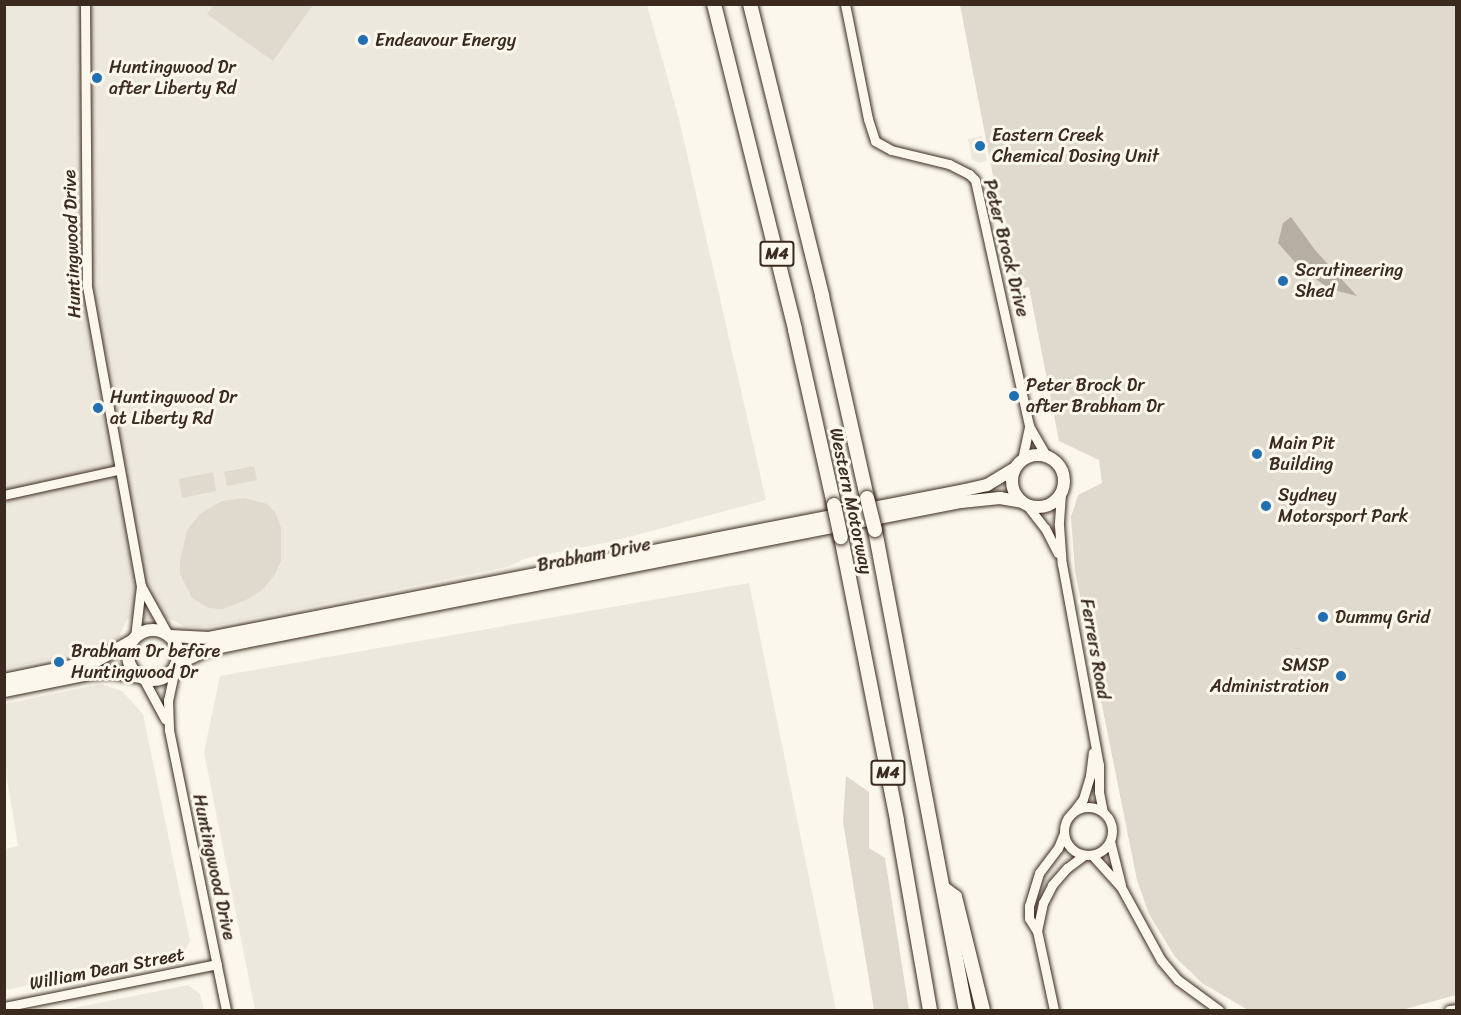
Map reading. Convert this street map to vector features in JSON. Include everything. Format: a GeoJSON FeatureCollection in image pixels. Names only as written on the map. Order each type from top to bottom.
{"type":"FeatureCollection","features":[{"type":"Feature","properties":{"kind":"highway","name":"Western Motorway"},"geometry":{"type":"LineString","coordinates":[[714,4],[792,319],[841,537],[895,810],[930,1011]]}},
{"type":"Feature","properties":{"kind":"highway","name":"Western Motorway"},"geometry":{"type":"LineString","coordinates":[[750,4],[822,296],[874,530],[966,1011]]}},
{"type":"Feature","properties":{"kind":"highway"},"geometry":{"type":"LineString","coordinates":[[943,888],[955,897],[983,1011]]}},
{"type":"Feature","properties":{"kind":"main road"},"geometry":{"type":"LineString","coordinates":[[1033,455],[1046,456],[1055,461],[1062,470],[1064,480],[1061,493],[1046,506],[1024,503],[1013,490],[1012,479],[1018,465],[1033,455]]}},
{"type":"Feature","properties":{"kind":"main road","name":"Brabham Drive"},"geometry":{"type":"LineString","coordinates":[[169,635],[209,638],[965,490],[987,485],[1018,465]]}},
{"type":"Feature","properties":{"kind":"main road","name":"Brabham Drive"},"geometry":{"type":"LineString","coordinates":[[176,666],[207,650],[244,642],[961,502],[1000,498],[1024,503]]}},
{"type":"Feature","properties":{"kind":"main road"},"geometry":{"type":"LineString","coordinates":[[4,681],[96,661],[150,630],[169,635],[178,649],[176,666],[161,679],[109,672],[4,691]]}},
{"type":"Feature","properties":{"kind":"main road"},"geometry":{"type":"LineString","coordinates":[[134,639],[129,661],[142,677]]}},
{"type":"Feature","properties":{"kind":"street","name":"Huntingwood Drive"},"geometry":{"type":"LineString","coordinates":[[85,4],[87,286],[118,470],[141,586],[169,635]]}},
{"type":"Feature","properties":{"kind":"street","name":"Peter Brock Drive"},"geometry":{"type":"LineString","coordinates":[[845,4],[875,141],[891,150],[949,164],[969,174],[975,180],[1029,426],[1046,456]]}},
{"type":"Feature","properties":{"kind":"street","name":"Peter Brock Drive"},"geometry":{"type":"LineString","coordinates":[[1018,465],[1029,426]]}},
{"type":"Feature","properties":{"kind":"street"},"geometry":{"type":"LineString","coordinates":[[4,495],[118,470]]}},
{"type":"Feature","properties":{"kind":"street","name":"Ferrers Road"},"geometry":{"type":"LineString","coordinates":[[1061,493],[1059,525],[1062,564],[1094,741],[1103,812]]}},
{"type":"Feature","properties":{"kind":"street","name":"Ferrers Road"},"geometry":{"type":"LineString","coordinates":[[1024,503],[1046,528],[1062,564]]}},
{"type":"Feature","properties":{"kind":"street","name":"Huntingwood Drive"},"geometry":{"type":"LineString","coordinates":[[134,639],[141,586]]}},
{"type":"Feature","properties":{"kind":"street","name":"Huntingwood Drive"},"geometry":{"type":"LineString","coordinates":[[176,666],[168,700],[169,730],[226,1011]]}},
{"type":"Feature","properties":{"kind":"street","name":"Huntingwood Drive"},"geometry":{"type":"LineString","coordinates":[[142,677],[158,702],[169,730]]}},
{"type":"Feature","properties":{"kind":"street","name":"Ferrers Road"},"geometry":{"type":"LineString","coordinates":[[1073,812],[1083,799],[1090,776],[1094,741]]}},
{"type":"Feature","properties":{"kind":"street"},"geometry":{"type":"LineString","coordinates":[[1054,1011],[1037,931],[1029,918],[1031,894],[1039,873],[1058,848],[1065,825],[1073,812],[1088,807],[1103,812],[1112,825],[1110,841],[1121,887],[1161,960],[1186,986],[1219,1011]]}},
{"type":"Feature","properties":{"kind":"street"},"geometry":{"type":"LineString","coordinates":[[1064,833],[1070,848],[1088,855],[1121,887]]}},
{"type":"Feature","properties":{"kind":"street"},"geometry":{"type":"LineString","coordinates":[[1037,931],[1043,903],[1052,885],[1067,868],[1088,855],[1106,848],[1110,841]]}},
{"type":"Feature","properties":{"kind":"street","name":"William Dean Street"},"geometry":{"type":"LineString","coordinates":[[4,1006],[217,964]]}},
{"type":"Feature","properties":{"kind":"street"},"geometry":{"type":"LineString","coordinates":[[1449,1011],[1456,1009]]}},
{"type":"Feature","properties":{"kind":"shaded area"},"geometry":{"type":"Polygon","coordinates":[[[214,4],[313,5],[273,61],[207,14],[214,4]]]}},
{"type":"Feature","properties":{"kind":"shaded area"},"geometry":{"type":"Polygon","coordinates":[[[5,5],[647,5],[679,119],[766,500],[610,542],[527,558],[507,567],[209,627],[186,627],[170,619],[127,619],[119,637],[105,647],[5,669],[5,5]]]}},
{"type":"Feature","properties":{"kind":"shaded area","name":"Sydney Motorsport Park"},"geometry":{"type":"Polygon","coordinates":[[[960,5],[1456,5],[1456,995],[1402,1010],[1248,1010],[1202,983],[1175,957],[1149,914],[1137,880],[1075,571],[1071,517],[1078,495],[1102,483],[1099,460],[1059,441],[1029,287],[1015,290],[960,5]]]}},
{"type":"Feature","properties":{"kind":"shaded area"},"geometry":{"type":"Polygon","coordinates":[[[982,136],[987,161],[979,163],[972,159],[968,139],[982,136]]]}},
{"type":"Feature","properties":{"kind":"shaded area"},"geometry":{"type":"Polygon","coordinates":[[[1291,217],[1315,250],[1357,296],[1330,289],[1301,269],[1278,243],[1283,223],[1291,217]]]}},
{"type":"Feature","properties":{"kind":"shaded area"},"geometry":{"type":"Polygon","coordinates":[[[254,466],[257,480],[227,486],[224,472],[254,466]]]}},
{"type":"Feature","properties":{"kind":"shaded area"},"geometry":{"type":"Polygon","coordinates":[[[213,472],[216,491],[182,498],[179,479],[213,472]]]}},
{"type":"Feature","properties":{"kind":"shaded area"},"geometry":{"type":"Polygon","coordinates":[[[245,498],[267,504],[275,512],[281,528],[281,561],[274,576],[262,590],[248,599],[223,609],[209,608],[192,598],[180,574],[180,561],[187,530],[199,515],[209,508],[222,501],[245,498]]]}},
{"type":"Feature","properties":{"kind":"shaded area"},"geometry":{"type":"Polygon","coordinates":[[[749,583],[836,1010],[255,1010],[204,752],[220,676],[749,583]]]}},
{"type":"Feature","properties":{"kind":"shaded area"},"geometry":{"type":"Polygon","coordinates":[[[101,684],[122,691],[143,714],[190,941],[183,954],[5,990],[5,849],[18,846],[5,767],[5,704],[101,684]]]}},
{"type":"Feature","properties":{"kind":"shaded area"},"geometry":{"type":"Polygon","coordinates":[[[846,776],[869,792],[869,848],[885,858],[909,1010],[874,1010],[843,822],[846,776]]]}},
{"type":"Feature","properties":{"kind":"shaded area"},"geometry":{"type":"Polygon","coordinates":[[[188,985],[200,994],[204,1010],[64,1010],[188,985]]]}},
{"type":"Feature","properties":{"kind":"place","name":"Endeavour Energy"},"geometry":{"type":"Point","coordinates":[363,40]}},
{"type":"Feature","properties":{"kind":"place","name":"Huntingwood Dr after Liberty Rd"},"geometry":{"type":"Point","coordinates":[97,78]}},
{"type":"Feature","properties":{"kind":"place","name":"Eastern Creek Chemical Dosing Unit"},"geometry":{"type":"Point","coordinates":[980,146]}},
{"type":"Feature","properties":{"kind":"place","name":"Scrutineering Shed"},"geometry":{"type":"Point","coordinates":[1283,281]}},
{"type":"Feature","properties":{"kind":"place","name":"Peter Brock Dr after Brabham Dr"},"geometry":{"type":"Point","coordinates":[1014,396]}},
{"type":"Feature","properties":{"kind":"place","name":"Huntingwood Dr at Liberty Rd"},"geometry":{"type":"Point","coordinates":[98,408]}},
{"type":"Feature","properties":{"kind":"place","name":"Main Pit Building"},"geometry":{"type":"Point","coordinates":[1257,454]}},
{"type":"Feature","properties":{"kind":"place","name":"Sydney Motorsport Park"},"geometry":{"type":"Point","coordinates":[1266,506]}},
{"type":"Feature","properties":{"kind":"place","name":"Dummy Grid"},"geometry":{"type":"Point","coordinates":[1323,617]}},
{"type":"Feature","properties":{"kind":"place","name":"Brabham Dr before Huntingwood Dr"},"geometry":{"type":"Point","coordinates":[59,662]}},
{"type":"Feature","properties":{"kind":"place","name":"SMSP Administration"},"geometry":{"type":"Point","coordinates":[1341,676]}}]}
